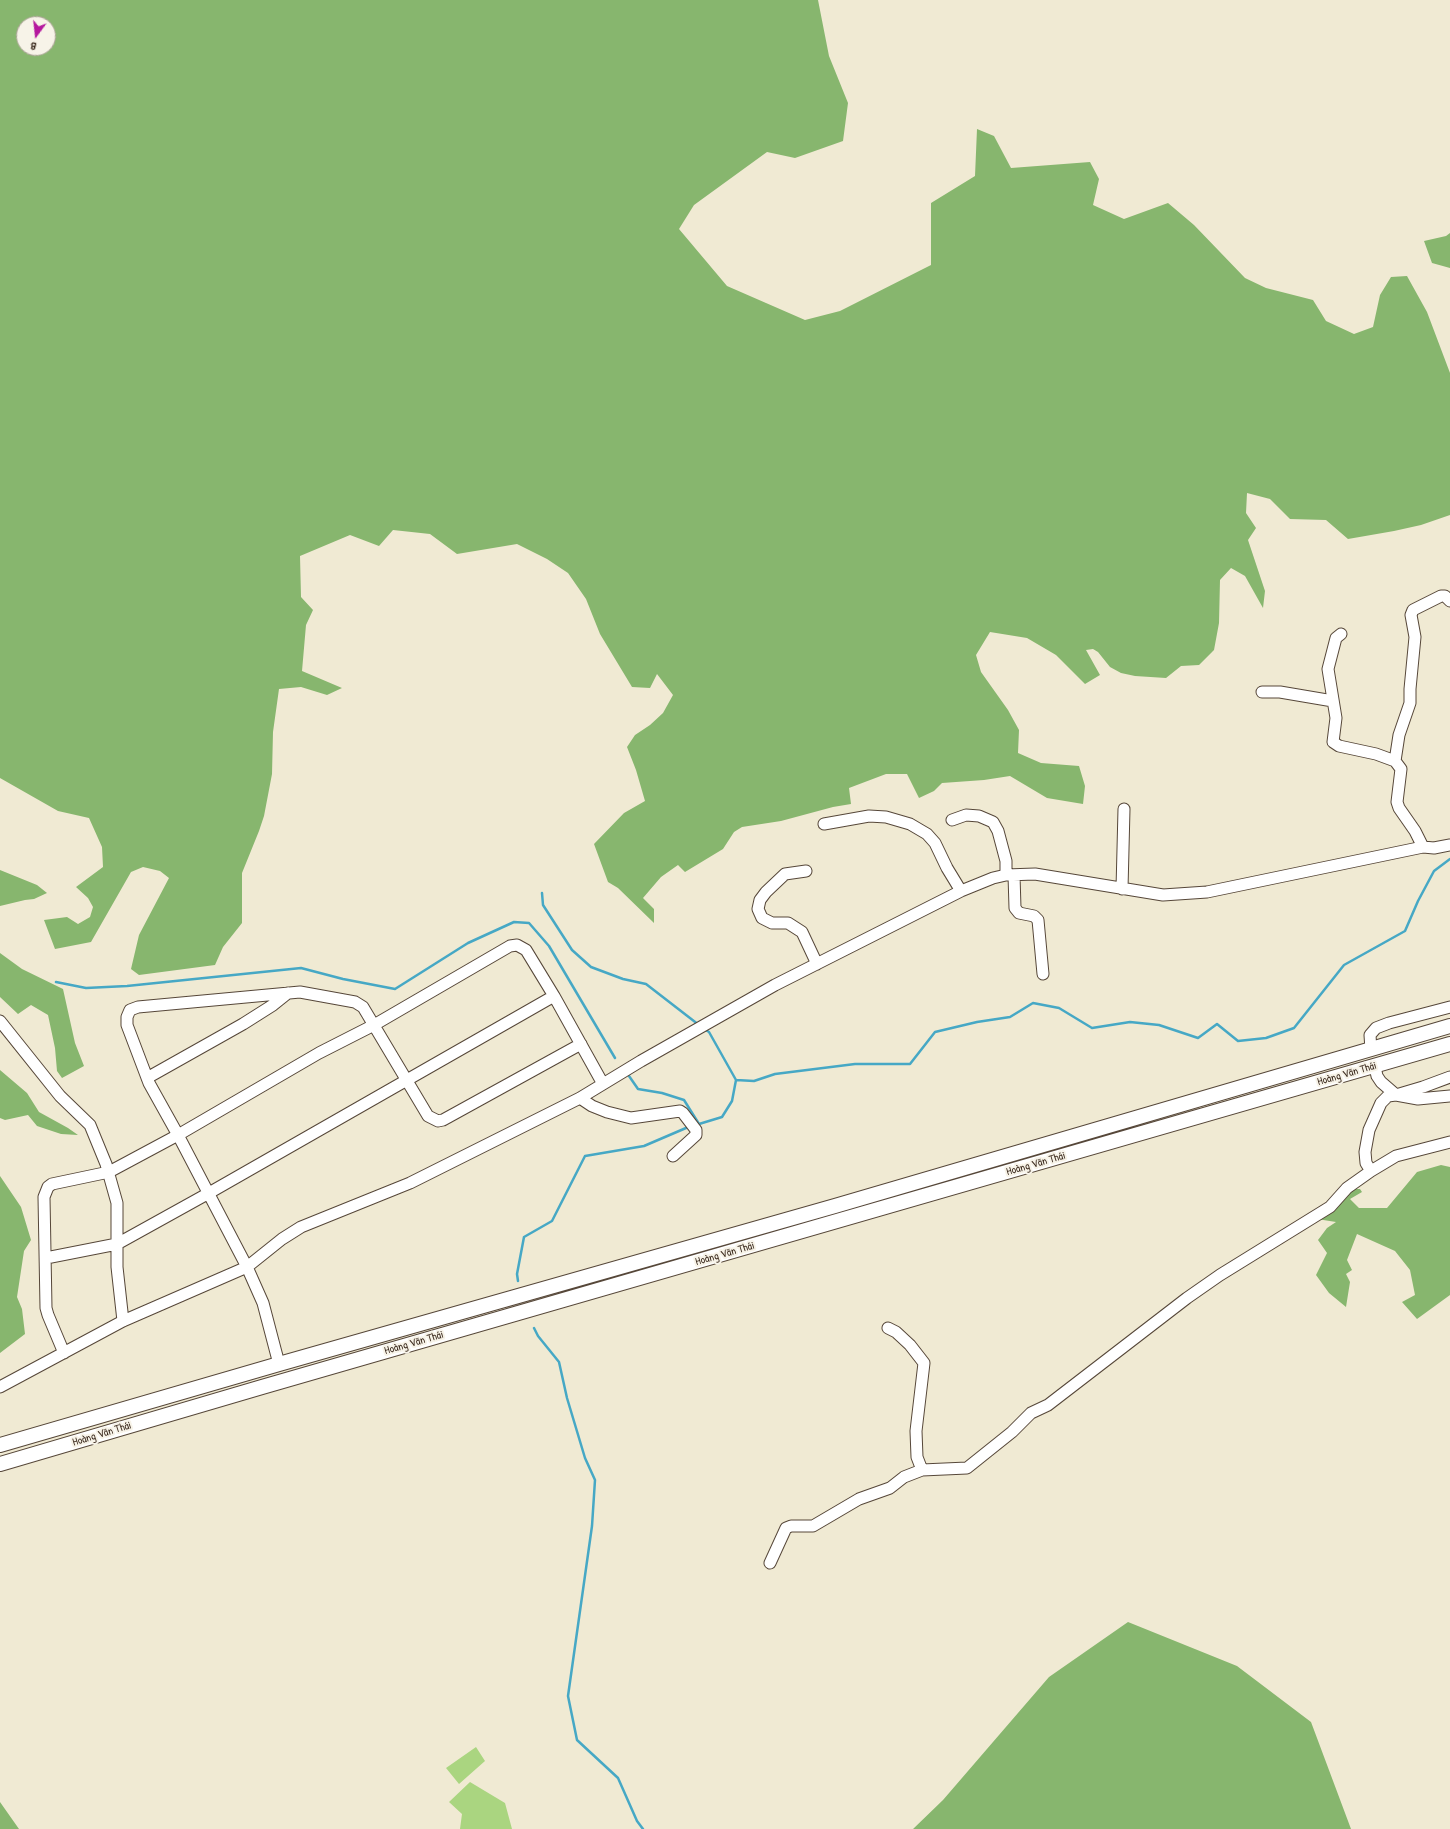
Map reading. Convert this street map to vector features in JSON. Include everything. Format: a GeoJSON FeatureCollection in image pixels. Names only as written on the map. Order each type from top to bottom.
{"type":"FeatureCollection","features":[{"type":"Feature","properties":{"kind":"main road","name":"Hoàng Văn Thái"},"geometry":{"type":"LineString","coordinates":[[0,1445],[835,1206],[1450,1026]]}},
{"type":"Feature","properties":{"kind":"main road","name":"Hoàng Văn Thái"},"geometry":{"type":"LineString","coordinates":[[0,1464],[284,1380],[1450,1044]]}},
{"type":"Feature","properties":{"kind":"main road"},"geometry":{"type":"LineString","coordinates":[[1371,1050],[1375,1066]]}},
{"type":"Feature","properties":{"kind":"main road"},"geometry":{"type":"LineString","coordinates":[[279,1364],[284,1380]]}},
{"type":"Feature","properties":{"kind":"street"},"geometry":{"type":"LineString","coordinates":[[1395,761],[1399,735],[1410,703],[1415,638],[1411,615],[1413,610],[1441,596],[1445,596],[1450,601]]}},
{"type":"Feature","properties":{"kind":"street"},"geometry":{"type":"LineString","coordinates":[[1341,634],[1336,638],[1328,669],[1336,718],[1333,742],[1348,749],[1376,754],[1395,761],[1401,769],[1397,802],[1399,808],[1411,824],[1423,847]]}},
{"type":"Feature","properties":{"kind":"street"},"geometry":{"type":"LineString","coordinates":[[1262,692],[1280,692],[1333,701]]}},
{"type":"Feature","properties":{"kind":"street"},"geometry":{"type":"LineString","coordinates":[[1122,890],[1124,809]]}},
{"type":"Feature","properties":{"kind":"street"},"geometry":{"type":"LineString","coordinates":[[952,820],[966,815],[979,816],[993,822],[998,831],[1004,850],[1010,875],[1015,908],[1019,913],[1034,916],[1038,920],[1043,974]]}},
{"type":"Feature","properties":{"kind":"street"},"geometry":{"type":"LineString","coordinates":[[824,824],[869,816],[886,817],[910,824],[927,834],[935,844],[943,862],[961,891]]}},
{"type":"Feature","properties":{"kind":"street"},"geometry":{"type":"LineString","coordinates":[[0,1387],[123,1322],[247,1267],[282,1239],[301,1227],[410,1184],[580,1098],[768,989],[961,891],[993,878],[1010,875],[1035,874],[1122,890],[1163,895],[1208,892],[1423,847],[1434,848],[1450,845]]}},
{"type":"Feature","properties":{"kind":"street"},"geometry":{"type":"LineString","coordinates":[[806,871],[785,874],[766,892],[760,900],[758,909],[762,918],[772,923],[788,923],[802,932],[817,964]]}},
{"type":"Feature","properties":{"kind":"street"},"geometry":{"type":"LineString","coordinates":[[64,1353],[48,1315],[44,1197],[48,1187],[52,1184],[109,1172],[178,1135],[319,1053],[374,1025],[510,946],[517,945],[526,950],[554,996],[603,1084]]}},
{"type":"Feature","properties":{"kind":"street"},"geometry":{"type":"LineString","coordinates":[[279,1364],[263,1303],[247,1267],[147,1078],[127,1025],[127,1017],[130,1010],[138,1007],[300,992],[355,1002],[363,1007],[428,1116],[438,1121],[443,1120],[581,1044]]}},
{"type":"Feature","properties":{"kind":"street"},"geometry":{"type":"LineString","coordinates":[[147,1078],[243,1024],[273,1005],[288,993]]}},
{"type":"Feature","properties":{"kind":"street"},"geometry":{"type":"LineString","coordinates":[[46,1258],[117,1244],[209,1194],[554,996]]}},
{"type":"Feature","properties":{"kind":"street"},"geometry":{"type":"LineString","coordinates":[[1371,1050],[1370,1035],[1376,1028],[1389,1023],[1450,1007]]}},
{"type":"Feature","properties":{"kind":"street"},"geometry":{"type":"LineString","coordinates":[[0,1021],[60,1096],[90,1124],[109,1172],[117,1203],[117,1267],[123,1322]]}},
{"type":"Feature","properties":{"kind":"street"},"geometry":{"type":"LineString","coordinates":[[1375,1066],[1377,1076],[1381,1082],[1396,1095],[1418,1099],[1450,1096]]}},
{"type":"Feature","properties":{"kind":"street"},"geometry":{"type":"LineString","coordinates":[[1371,1171],[1365,1159],[1369,1130],[1381,1103],[1388,1096],[1423,1087],[1450,1077]]}},
{"type":"Feature","properties":{"kind":"street"},"geometry":{"type":"LineString","coordinates":[[580,1098],[592,1106],[607,1112],[631,1118],[680,1111],[696,1130],[696,1135],[673,1156]]}},
{"type":"Feature","properties":{"kind":"street"},"geometry":{"type":"LineString","coordinates":[[770,1563],[786,1528],[791,1526],[813,1526],[859,1499],[890,1488],[904,1477],[922,1470],[967,1468],[1012,1432],[1031,1413],[1048,1404],[1187,1298],[1220,1275],[1330,1207],[1347,1188],[1371,1171],[1396,1156],[1450,1142]]}},
{"type":"Feature","properties":{"kind":"street"},"geometry":{"type":"LineString","coordinates":[[888,1328],[896,1332],[910,1345],[924,1363],[916,1431],[917,1457],[922,1470]]}},
{"type":"Feature","properties":{"kind":"green space"},"geometry":{"type":"Polygon","coordinates":[[[0,0],[818,0],[829,56],[848,103],[843,141],[795,158],[767,152],[694,205],[679,229],[727,286],[805,320],[840,311],[931,265],[931,203],[975,176],[977,129],[994,136],[1011,168],[1090,162],[1099,179],[1093,205],[1124,219],[1168,203],[1194,225],[1245,278],[1266,288],[1313,300],[1326,321],[1354,334],[1373,327],[1380,295],[1391,277],[1407,276],[1427,312],[1450,373],[1450,515],[1421,525],[1348,539],[1326,520],[1290,519],[1270,499],[1247,493],[1246,513],[1256,528],[1248,540],[1265,591],[1263,608],[1245,576],[1231,568],[1220,580],[1219,623],[1214,650],[1199,665],[1181,666],[1166,678],[1135,676],[1121,673],[1110,667],[1098,652],[1093,649],[1086,650],[1100,675],[1085,684],[1056,655],[1027,638],[990,632],[976,655],[981,672],[1008,710],[1019,730],[1018,753],[1041,763],[1079,766],[1085,786],[1083,804],[1047,798],[1010,776],[984,780],[942,783],[934,791],[919,798],[907,774],[886,774],[849,788],[851,804],[833,807],[781,821],[742,827],[734,832],[723,849],[685,872],[678,865],[661,877],[643,898],[654,909],[654,923],[618,888],[608,882],[594,844],[624,813],[645,801],[636,770],[627,747],[635,735],[650,725],[663,713],[673,695],[657,674],[650,688],[632,687],[600,634],[586,599],[568,573],[547,559],[517,544],[457,554],[430,534],[393,530],[379,546],[350,535],[300,556],[301,597],[313,610],[306,625],[302,671],[342,688],[327,695],[301,687],[279,689],[273,732],[272,774],[264,816],[242,873],[242,923],[223,947],[215,965],[139,975],[131,969],[139,935],[169,878],[160,871],[143,867],[131,872],[91,942],[55,949],[44,920],[67,917],[78,924],[90,917],[93,907],[88,898],[76,887],[103,867],[102,847],[89,818],[58,811],[0,778],[0,0]]]}},
{"type":"Feature","properties":{"kind":"green space"},"geometry":{"type":"Polygon","coordinates":[[[1450,233],[1450,268],[1432,263],[1424,241],[1446,236],[1450,233]]]}},
{"type":"Feature","properties":{"kind":"green space"},"geometry":{"type":"Polygon","coordinates":[[[0,870],[37,885],[47,893],[34,899],[0,906],[0,870]]]}},
{"type":"Feature","properties":{"kind":"green space"},"geometry":{"type":"Polygon","coordinates":[[[0,953],[22,969],[63,989],[75,1043],[84,1066],[62,1078],[57,1071],[55,1048],[48,1015],[31,1005],[18,1014],[0,997],[0,953]]]}},
{"type":"Feature","properties":{"kind":"green space"},"geometry":{"type":"Polygon","coordinates":[[[0,1070],[27,1093],[39,1112],[78,1135],[61,1134],[37,1126],[28,1115],[5,1120],[0,1118],[0,1070]]]}},
{"type":"Feature","properties":{"kind":"green space"},"geometry":{"type":"Polygon","coordinates":[[[1441,1165],[1450,1167],[1450,1295],[1417,1319],[1402,1302],[1415,1295],[1410,1270],[1395,1251],[1357,1234],[1347,1260],[1352,1270],[1346,1274],[1350,1282],[1346,1307],[1329,1293],[1316,1275],[1327,1253],[1318,1240],[1327,1228],[1336,1222],[1317,1219],[1352,1189],[1360,1189],[1362,1192],[1350,1199],[1359,1208],[1387,1208],[1417,1172],[1441,1165]]]}},
{"type":"Feature","properties":{"kind":"green space"},"geometry":{"type":"Polygon","coordinates":[[[0,1176],[21,1207],[31,1240],[24,1251],[17,1297],[22,1309],[25,1334],[0,1353],[0,1176]]]}},
{"type":"Feature","properties":{"kind":"green space"},"geometry":{"type":"Polygon","coordinates":[[[1128,1622],[1237,1666],[1311,1722],[1351,1829],[913,1829],[943,1800],[1049,1677],[1128,1622]]]}},
{"type":"Feature","properties":{"kind":"green space"},"geometry":{"type":"Polygon","coordinates":[[[476,1747],[485,1761],[459,1784],[446,1768],[476,1747]]]}},
{"type":"Feature","properties":{"kind":"green space"},"geometry":{"type":"Polygon","coordinates":[[[470,1782],[505,1803],[512,1829],[460,1829],[462,1814],[449,1802],[470,1782]]]}},
{"type":"Feature","properties":{"kind":"green space"},"geometry":{"type":"Polygon","coordinates":[[[0,1802],[19,1829],[0,1829],[0,1802]]]}},
{"type":"Feature","properties":{"kind":"waterway"},"geometry":{"type":"LineString","coordinates":[[736,1080],[754,1081],[775,1074],[855,1064],[910,1064],[935,1032],[977,1022],[1010,1017],[1033,1003],[1059,1008],[1092,1028],[1130,1022],[1159,1025],[1198,1038],[1217,1024],[1238,1041],[1266,1038],[1294,1028],[1344,965],[1405,931],[1418,901],[1434,871],[1450,859]]}},
{"type":"Feature","properties":{"kind":"waterway"},"geometry":{"type":"LineString","coordinates":[[542,893],[543,905],[572,950],[591,967],[623,979],[646,984],[699,1025]]}},
{"type":"Feature","properties":{"kind":"waterway"},"geometry":{"type":"LineString","coordinates":[[56,982],[86,988],[127,986],[301,968],[343,979],[395,989],[468,943],[514,922],[529,923],[549,946],[615,1058]]}},
{"type":"Feature","properties":{"kind":"waterway"},"geometry":{"type":"LineString","coordinates":[[629,1076],[638,1089],[662,1093],[684,1100],[699,1124],[722,1117],[732,1101],[736,1080],[709,1032],[704,1029]]}},
{"type":"Feature","properties":{"kind":"waterway"},"geometry":{"type":"LineString","coordinates":[[518,1281],[517,1274],[524,1237],[552,1221],[585,1156],[644,1146],[686,1128]]}},
{"type":"Feature","properties":{"kind":"waterway"},"geometry":{"type":"LineString","coordinates":[[534,1328],[538,1336],[559,1362],[567,1398],[585,1458],[595,1480],[592,1526],[568,1696],[577,1740],[618,1778],[637,1821],[643,1829]]}}]}
